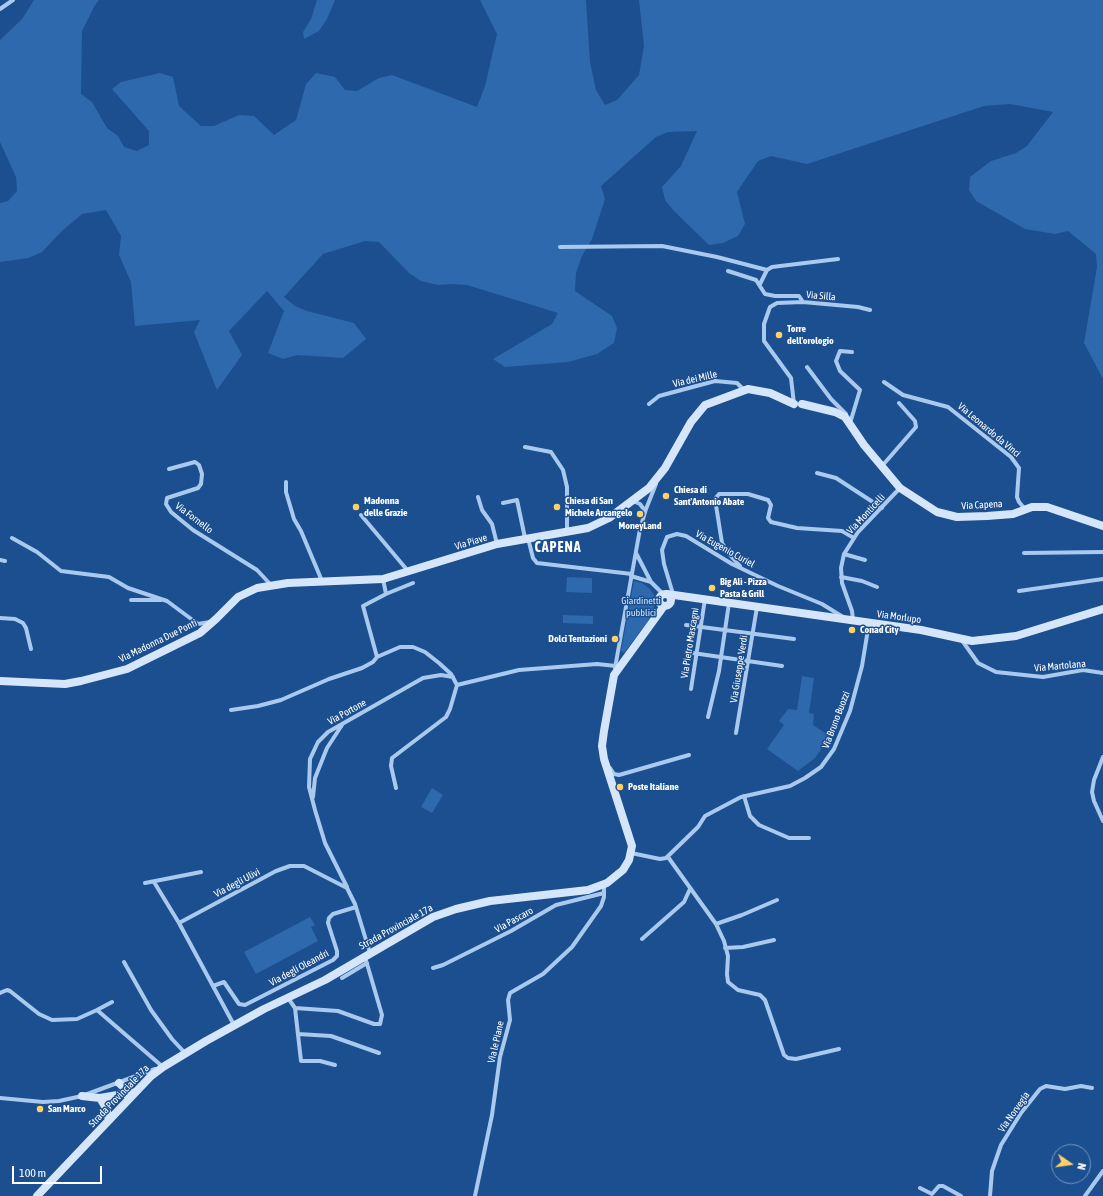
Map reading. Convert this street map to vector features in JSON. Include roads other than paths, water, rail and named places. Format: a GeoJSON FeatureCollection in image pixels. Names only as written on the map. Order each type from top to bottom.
{"type":"FeatureCollection","features":[{"type":"Feature","properties":{"kind":"main road"},"geometry":{"type":"LineString","coordinates":[[744,390],[768,392],[796,403],[835,412],[844,416],[850,421]]}},
{"type":"Feature","properties":{"kind":"main road","name":"Via Piave"},"geometry":{"type":"LineString","coordinates":[[383,579],[497,544],[567,532],[601,522],[647,491],[667,466],[676,446],[691,422],[705,405],[744,390]]}},
{"type":"Feature","properties":{"kind":"main road","name":"Via Capena"},"geometry":{"type":"LineString","coordinates":[[850,421],[882,466],[900,488],[932,510],[951,516],[1000,515],[1016,513],[1036,506],[1050,507],[1103,526]]}},
{"type":"Feature","properties":{"kind":"main road","name":"Via Madonna Due Ponti"},"geometry":{"type":"LineString","coordinates":[[0,681],[65,684],[118,672],[140,664],[195,636],[216,620],[242,594],[252,590],[271,585],[322,581],[383,579]]}},
{"type":"Feature","properties":{"kind":"main road"},"geometry":{"type":"LineString","coordinates":[[631,853],[630,839],[616,800],[604,759],[602,740],[614,674],[667,605],[671,598],[668,594]]}},
{"type":"Feature","properties":{"kind":"main road","name":"Via Morlupo"},"geometry":{"type":"LineString","coordinates":[[668,594],[926,631],[961,639],[983,641],[1016,636],[1103,609]]}},
{"type":"Feature","properties":{"kind":"main road"},"geometry":{"type":"LineString","coordinates":[[667,605],[688,596]]}},
{"type":"Feature","properties":{"kind":"main road","name":"Strada Provinciale 17a"},"geometry":{"type":"LineString","coordinates":[[37,1196],[131,1095],[163,1067],[234,1025],[366,960],[428,919],[456,909],[505,899],[604,889],[623,870],[631,853]]}},
{"type":"Feature","properties":{"kind":"main road"},"geometry":{"type":"LineString","coordinates":[[119,1083],[126,1088],[131,1095]]}},
{"type":"Feature","properties":{"kind":"main road"},"geometry":{"type":"LineString","coordinates":[[82,1096],[100,1098],[131,1095]]}},
{"type":"Feature","properties":{"kind":"main road"},"geometry":{"type":"LineString","coordinates":[[100,1098],[106,1108],[109,1120]]}},
{"type":"Feature","properties":{"kind":"street"},"geometry":{"type":"LineString","coordinates":[[0,9],[13,0]]}},
{"type":"Feature","properties":{"kind":"street"},"geometry":{"type":"LineString","coordinates":[[560,247],[662,246],[717,257],[767,270],[776,266],[838,259]]}},
{"type":"Feature","properties":{"kind":"street"},"geometry":{"type":"LineString","coordinates":[[767,270],[760,284],[761,290],[765,294],[775,296],[799,296],[804,302]]}},
{"type":"Feature","properties":{"kind":"street"},"geometry":{"type":"LineString","coordinates":[[728,271],[752,277],[760,284]]}},
{"type":"Feature","properties":{"kind":"street","name":"Via Silla"},"geometry":{"type":"LineString","coordinates":[[796,403],[793,384],[788,372],[766,345],[763,338],[764,324],[767,312],[771,306],[777,303],[804,302],[858,307],[870,310]]}},
{"type":"Feature","properties":{"kind":"street"},"geometry":{"type":"LineString","coordinates":[[850,421],[860,390],[840,371],[836,361],[840,351],[852,352]]}},
{"type":"Feature","properties":{"kind":"street"},"geometry":{"type":"LineString","coordinates":[[807,367],[829,397],[850,421]]}},
{"type":"Feature","properties":{"kind":"street","name":"Via dei Mille"},"geometry":{"type":"LineString","coordinates":[[649,404],[659,396],[715,381],[737,383],[744,390]]}},
{"type":"Feature","properties":{"kind":"street","name":"Via Leonardo da Vinci"},"geometry":{"type":"LineString","coordinates":[[884,382],[903,395],[948,407],[1011,457],[1020,470],[1017,496],[1019,502],[1025,509]]}},
{"type":"Feature","properties":{"kind":"street"},"geometry":{"type":"LineString","coordinates":[[882,466],[916,427],[915,421],[899,403]]}},
{"type":"Feature","properties":{"kind":"street"},"geometry":{"type":"LineString","coordinates":[[525,447],[551,452],[563,470],[567,487],[567,532]]}},
{"type":"Feature","properties":{"kind":"street","name":"Via Fornello"},"geometry":{"type":"LineString","coordinates":[[169,469],[195,462],[199,465],[202,474],[201,484],[198,488],[167,498],[167,505],[171,512],[193,530],[257,570],[271,585]]}},
{"type":"Feature","properties":{"kind":"street"},"geometry":{"type":"LineString","coordinates":[[817,473],[836,478],[882,508]]}},
{"type":"Feature","properties":{"kind":"street"},"geometry":{"type":"LineString","coordinates":[[614,674],[645,511],[659,477]]}},
{"type":"Feature","properties":{"kind":"street"},"geometry":{"type":"LineString","coordinates":[[286,482],[286,492],[294,520],[302,532],[322,581]]}},
{"type":"Feature","properties":{"kind":"street","name":"Via Monticelli"},"geometry":{"type":"LineString","coordinates":[[850,620],[852,611],[843,589],[841,577],[844,554],[854,538],[900,488]]}},
{"type":"Feature","properties":{"kind":"street"},"geometry":{"type":"LineString","coordinates":[[741,567],[729,554],[722,543],[715,499],[719,494],[751,494],[768,500],[771,506],[768,518],[771,522],[797,528],[842,531],[854,538]]}},
{"type":"Feature","properties":{"kind":"street"},"geometry":{"type":"LineString","coordinates":[[515,495],[533,558],[537,563],[632,575],[651,582],[668,594]]}},
{"type":"Feature","properties":{"kind":"street"},"geometry":{"type":"LineString","coordinates":[[478,497],[482,510],[492,524],[497,544]]}},
{"type":"Feature","properties":{"kind":"street"},"geometry":{"type":"LineString","coordinates":[[502,503],[517,500]]}},
{"type":"Feature","properties":{"kind":"street"},"geometry":{"type":"LineString","coordinates":[[633,501],[640,504],[645,511]]}},
{"type":"Feature","properties":{"kind":"street"},"geometry":{"type":"LineString","coordinates":[[361,515],[408,571]]}},
{"type":"Feature","properties":{"kind":"street","name":"Via Eugenio Curiel"},"geometry":{"type":"LineString","coordinates":[[668,594],[662,552],[665,540],[671,535],[677,534],[686,536],[778,586],[824,606],[850,620]]}},
{"type":"Feature","properties":{"kind":"street"},"geometry":{"type":"LineString","coordinates":[[12,538],[37,552],[60,571],[109,577],[128,588],[167,601],[198,624],[216,620]]}},
{"type":"Feature","properties":{"kind":"street"},"geometry":{"type":"LineString","coordinates":[[1024,553],[1103,552]]}},
{"type":"Feature","properties":{"kind":"street"},"geometry":{"type":"LineString","coordinates":[[636,553],[651,582]]}},
{"type":"Feature","properties":{"kind":"street"},"geometry":{"type":"LineString","coordinates":[[844,554],[865,560]]}},
{"type":"Feature","properties":{"kind":"street"},"geometry":{"type":"LineString","coordinates":[[0,560],[5,561]]}},
{"type":"Feature","properties":{"kind":"street"},"geometry":{"type":"LineString","coordinates":[[634,566],[643,565]]}},
{"type":"Feature","properties":{"kind":"street"},"geometry":{"type":"LineString","coordinates":[[841,577],[862,581],[877,587]]}},
{"type":"Feature","properties":{"kind":"street"},"geometry":{"type":"LineString","coordinates":[[383,579],[386,594]]}},
{"type":"Feature","properties":{"kind":"street"},"geometry":{"type":"LineString","coordinates":[[1019,592],[1103,579]]}},
{"type":"Feature","properties":{"kind":"street"},"geometry":{"type":"LineString","coordinates":[[377,657],[362,606],[413,583]]}},
{"type":"Feature","properties":{"kind":"street"},"geometry":{"type":"LineString","coordinates":[[132,600],[153,599],[167,601]]}},
{"type":"Feature","properties":{"kind":"street","name":"Via Pietro Mascagni"},"geometry":{"type":"LineString","coordinates":[[691,690],[705,599]]}},
{"type":"Feature","properties":{"kind":"street"},"geometry":{"type":"LineString","coordinates":[[708,717],[721,657],[729,603]]}},
{"type":"Feature","properties":{"kind":"street","name":"Via Giuseppe Verdi"},"geometry":{"type":"LineString","coordinates":[[736,733],[757,607]]}},
{"type":"Feature","properties":{"kind":"street"},"geometry":{"type":"LineString","coordinates":[[0,618],[15,619],[23,623],[26,628],[31,649]]}},
{"type":"Feature","properties":{"kind":"street","name":"Via Bruno Buozzi"},"geometry":{"type":"LineString","coordinates":[[668,857],[698,827],[704,817],[744,796],[775,790],[794,784],[814,772],[826,761],[840,735],[852,704],[862,666],[869,623]]}},
{"type":"Feature","properties":{"kind":"street"},"geometry":{"type":"LineString","coordinates":[[686,625],[794,639]]}},
{"type":"Feature","properties":{"kind":"street","name":"Via Martolana"},"geometry":{"type":"LineString","coordinates":[[961,639],[978,663],[986,669],[996,672],[1043,677],[1083,670],[1103,673]]}},
{"type":"Feature","properties":{"kind":"street"},"geometry":{"type":"LineString","coordinates":[[231,710],[258,706],[281,700],[325,681],[362,668],[377,657],[400,647],[413,647],[430,656],[452,677],[457,685],[450,709],[446,716],[392,758],[391,766],[396,788]]}},
{"type":"Feature","properties":{"kind":"street"},"geometry":{"type":"LineString","coordinates":[[686,652],[782,666]]}},
{"type":"Feature","properties":{"kind":"street"},"geometry":{"type":"LineString","coordinates":[[457,685],[514,671],[554,666],[597,664],[616,666]]}},
{"type":"Feature","properties":{"kind":"street","name":"Via Portone"},"geometry":{"type":"LineString","coordinates":[[347,888],[322,836],[309,787],[310,759],[318,742],[328,732],[423,678],[441,675],[452,677]]}},
{"type":"Feature","properties":{"kind":"street"},"geometry":{"type":"LineString","coordinates":[[312,800],[315,778],[327,748],[344,723]]}},
{"type":"Feature","properties":{"kind":"street"},"geometry":{"type":"LineString","coordinates":[[604,759],[612,772],[618,775],[689,755]]}},
{"type":"Feature","properties":{"kind":"street"},"geometry":{"type":"LineString","coordinates":[[1103,757],[1094,778],[1092,792],[1094,801],[1103,821]]}},
{"type":"Feature","properties":{"kind":"street"},"geometry":{"type":"LineString","coordinates":[[744,796],[750,816],[759,825],[789,838],[809,838]]}},
{"type":"Feature","properties":{"kind":"street"},"geometry":{"type":"LineString","coordinates":[[631,853],[660,859],[668,857],[716,924],[726,948],[728,959],[728,982],[740,992],[760,995],[766,1000],[782,1051],[786,1057],[796,1059],[839,1049]]}},
{"type":"Feature","properties":{"kind":"street","name":"Via degli Ulivi"},"geometry":{"type":"LineString","coordinates":[[179,923],[290,866],[304,866],[347,888]]}},
{"type":"Feature","properties":{"kind":"street"},"geometry":{"type":"LineString","coordinates":[[145,884],[201,872]]}},
{"type":"Feature","properties":{"kind":"street"},"geometry":{"type":"LineString","coordinates":[[154,882],[179,923],[234,1025]]}},
{"type":"Feature","properties":{"kind":"street"},"geometry":{"type":"LineString","coordinates":[[295,1008],[338,1011],[374,1024],[380,1024],[382,1015],[366,960],[356,907],[347,888]]}},
{"type":"Feature","properties":{"kind":"street","name":"Via Pascaro"},"geometry":{"type":"LineString","coordinates":[[433,968],[443,965],[510,931],[556,905],[604,889]]}},
{"type":"Feature","properties":{"kind":"street","name":"Via le Piane"},"geometry":{"type":"LineString","coordinates":[[474,1196],[491,1123],[500,1057],[510,1020],[508,1000],[510,993],[543,974],[572,947],[600,908],[604,889]]}},
{"type":"Feature","properties":{"kind":"street"},"geometry":{"type":"LineString","coordinates":[[642,940],[684,902],[690,889]]}},
{"type":"Feature","properties":{"kind":"street"},"geometry":{"type":"LineString","coordinates":[[716,924],[777,900]]}},
{"type":"Feature","properties":{"kind":"street","name":"Via degli Oleandri"},"geometry":{"type":"LineString","coordinates":[[213,986],[224,982],[239,1004],[245,1005],[333,960],[337,956],[337,951],[329,925],[329,918],[333,914],[356,907]]}},
{"type":"Feature","properties":{"kind":"street"},"geometry":{"type":"LineString","coordinates":[[726,948],[743,947],[774,940]]}},
{"type":"Feature","properties":{"kind":"street"},"geometry":{"type":"LineString","coordinates":[[342,978],[366,960]]}},
{"type":"Feature","properties":{"kind":"street"},"geometry":{"type":"LineString","coordinates":[[124,962],[152,1010],[172,1039],[186,1053]]}},
{"type":"Feature","properties":{"kind":"street"},"geometry":{"type":"LineString","coordinates":[[0,993],[9,990],[39,1014],[52,1020],[77,1019],[112,1002]]}},
{"type":"Feature","properties":{"kind":"street"},"geometry":{"type":"LineString","coordinates":[[288,998],[295,1008],[301,1061],[320,1061],[335,1065]]}},
{"type":"Feature","properties":{"kind":"street"},"geometry":{"type":"LineString","coordinates":[[0,1098],[48,1102],[82,1096],[163,1067],[97,1010]]}},
{"type":"Feature","properties":{"kind":"street"},"geometry":{"type":"LineString","coordinates":[[298,1034],[331,1036],[379,1053]]}},
{"type":"Feature","properties":{"kind":"street","name":"Via Norvegia"},"geometry":{"type":"LineString","coordinates":[[990,1196],[992,1171],[1001,1145],[1018,1117],[1040,1089],[1046,1086],[1065,1089],[1081,1086],[1092,1088]]}},
{"type":"Feature","properties":{"kind":"street"},"geometry":{"type":"LineString","coordinates":[[1085,1196],[1103,1171]]}},
{"type":"Feature","properties":{"kind":"street"},"geometry":{"type":"LineString","coordinates":[[920,1188],[932,1194],[939,1186],[943,1186],[961,1196]]}},
{"type":"Feature","properties":{"kind":"place","name":"Torre dell'orologio"},"geometry":{"type":"Point","coordinates":[779,335]}},
{"type":"Feature","properties":{"kind":"place","name":"Chiesa di Sant'Antonio Abate"},"geometry":{"type":"Point","coordinates":[666,496]}},
{"type":"Feature","properties":{"kind":"place","name":"Madonna delle Grazie"},"geometry":{"type":"Point","coordinates":[356,507]}},
{"type":"Feature","properties":{"kind":"place","name":"Chiesa di San Michele Arcangelo"},"geometry":{"type":"Point","coordinates":[557,507]}},
{"type":"Feature","properties":{"kind":"place","name":"MoneyLand"},"geometry":{"type":"Point","coordinates":[640,514]}},
{"type":"Feature","properties":{"kind":"place","name":"Big Alì - Pizza Pasta & Grill"},"geometry":{"type":"Point","coordinates":[712,588]}},
{"type":"Feature","properties":{"kind":"place","name":"Conad City"},"geometry":{"type":"Point","coordinates":[852,630]}},
{"type":"Feature","properties":{"kind":"place","name":"Dolci Tentazioni"},"geometry":{"type":"Point","coordinates":[615,639]}},
{"type":"Feature","properties":{"kind":"place","name":"Poste Italiane"},"geometry":{"type":"Point","coordinates":[620,787]}},
{"type":"Feature","properties":{"kind":"place","name":"San Marco"},"geometry":{"type":"Point","coordinates":[40,1109]}},
{"type":"Feature","properties":{"kind":"district","name":"CAPENA"},"geometry":{"type":"Point","coordinates":[558,548]}},
{"type":"Feature","properties":{"kind":"park label","name":"Giardinetti pubblici"},"geometry":{"type":"Point","coordinates":[641,606]}}]}
